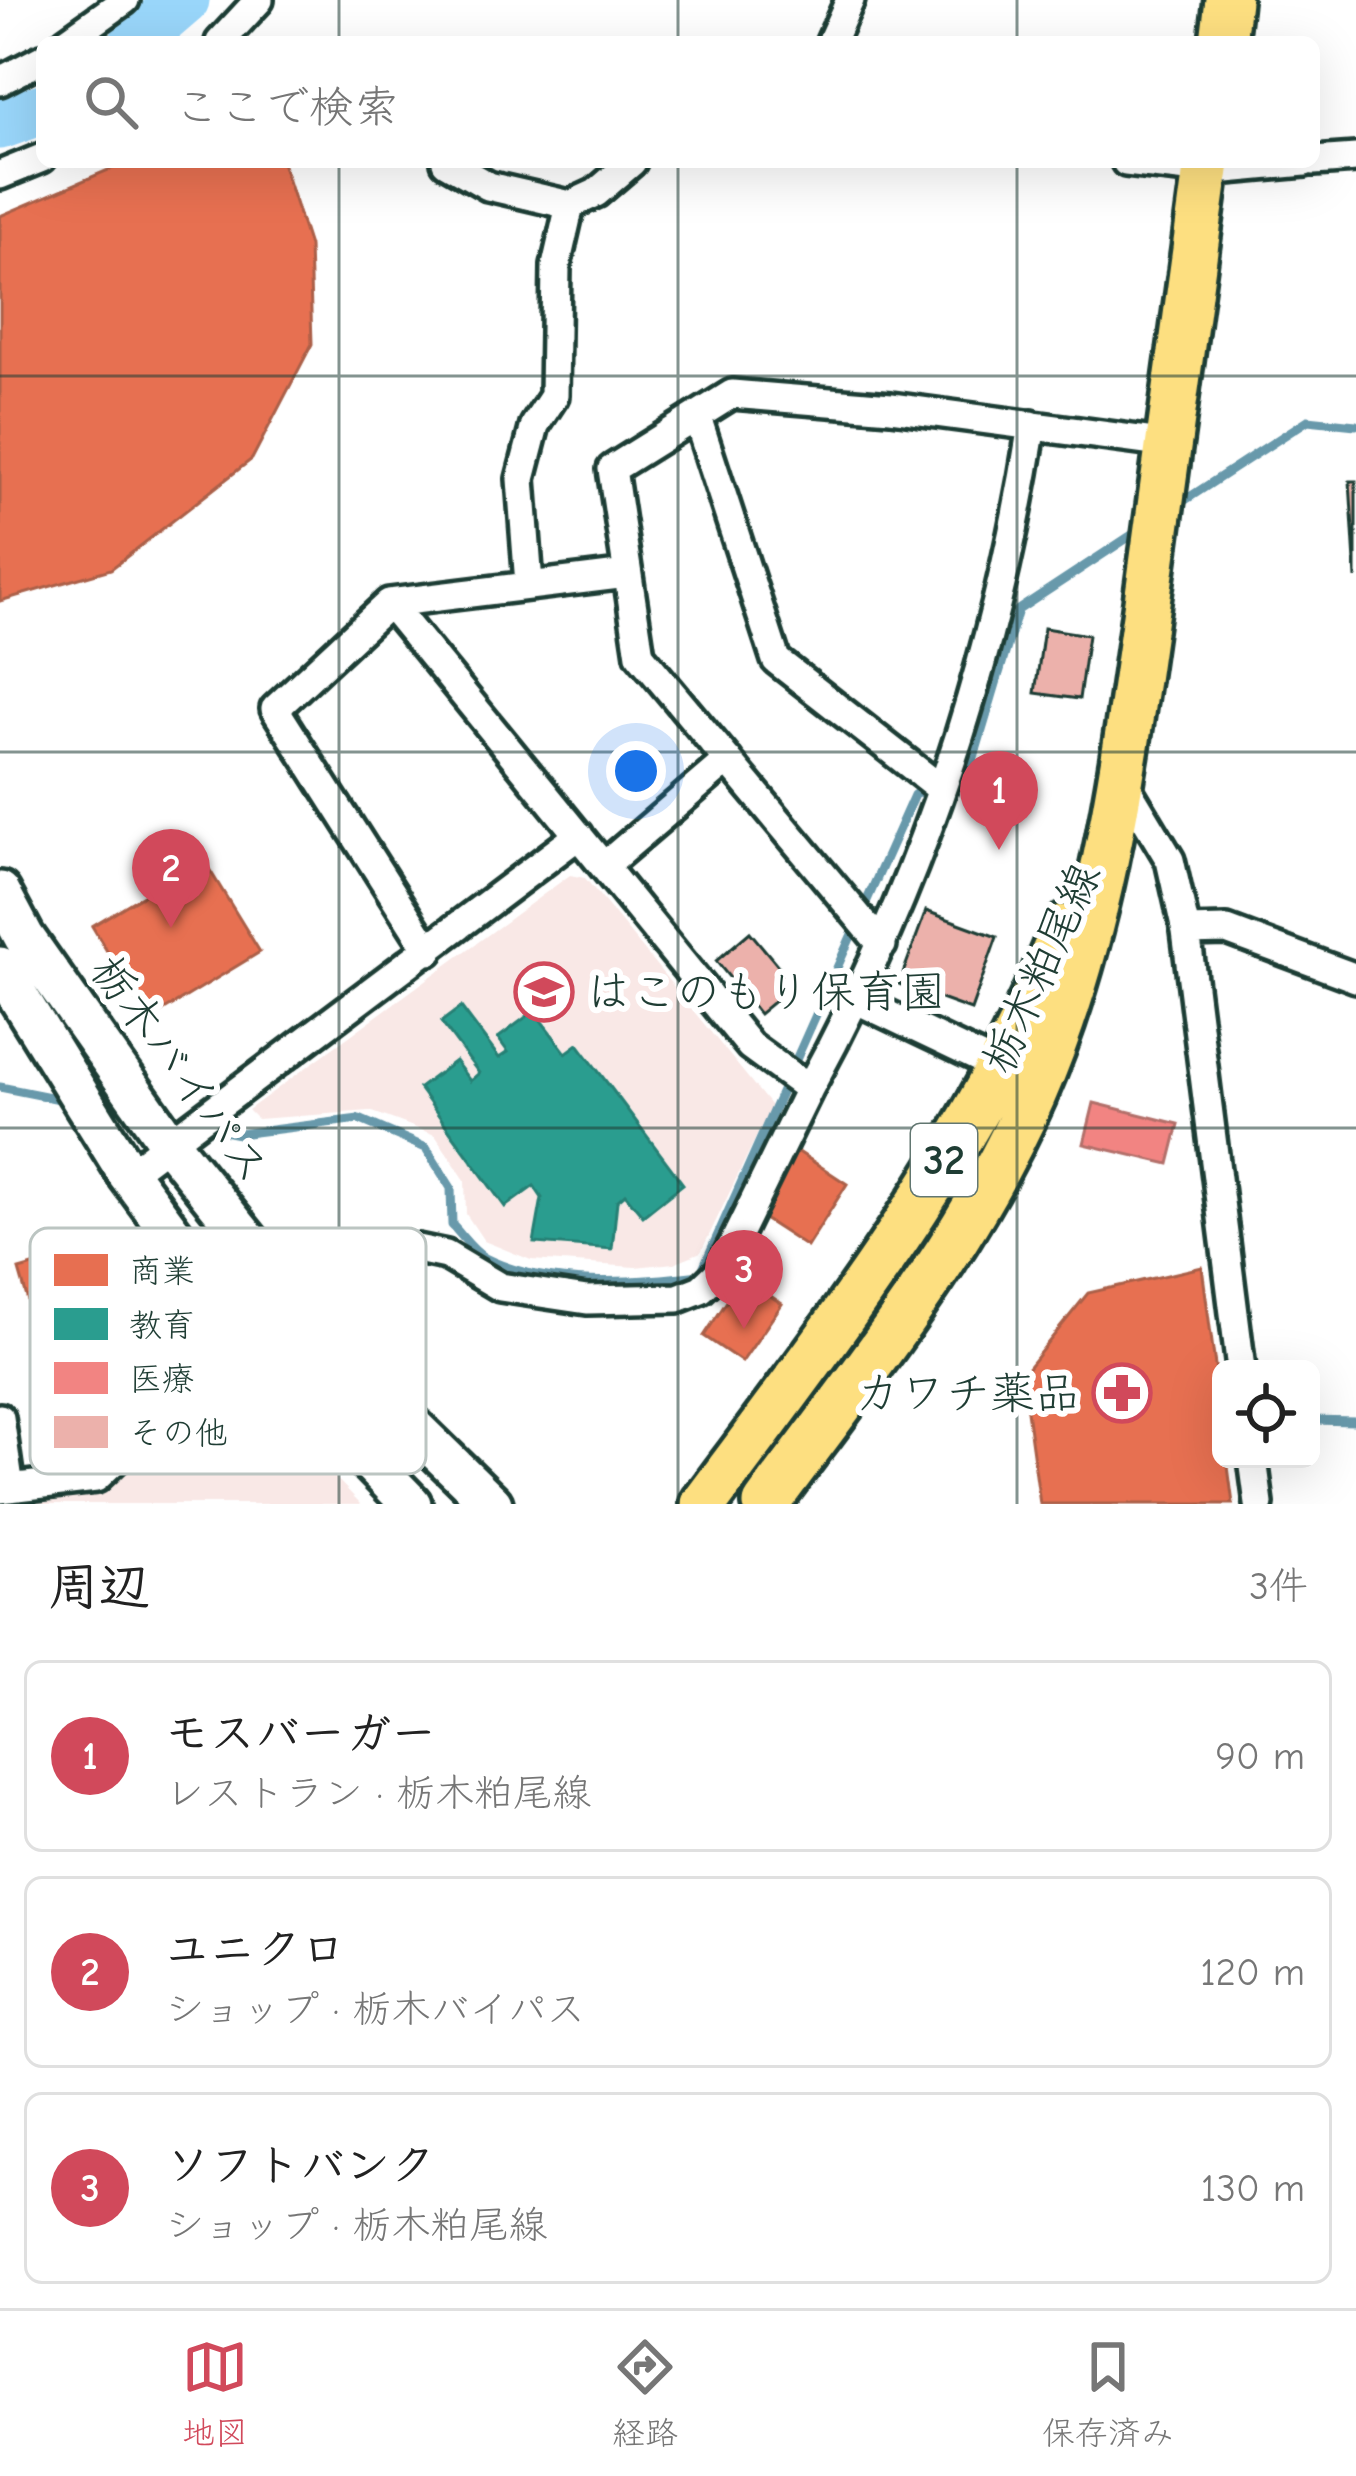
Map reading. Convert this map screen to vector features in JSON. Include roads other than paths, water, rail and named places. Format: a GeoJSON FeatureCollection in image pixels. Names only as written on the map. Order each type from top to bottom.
{"type":"FeatureCollection","features":[{"type":"Feature","properties":{"kind":"main road"},"geometry":{"type":"LineString","coordinates":[[1224,36],[1228,0]]}},
{"type":"Feature","properties":{"kind":"main road","name":"栃木粕尾線"},"geometry":{"type":"LineString","coordinates":[[766,1504],[909,1310],[994,1173],[1033,1094],[1072,991],[1102,892],[1122,780],[1206,168]]}},
{"type":"Feature","properties":{"kind":"main road","name":"栃木粕尾線"},"geometry":{"type":"LineString","coordinates":[[704,1504],[870,1281],[1000,1068],[1050,964],[1122,780]]}},
{"type":"Feature","properties":{"kind":"main road","name":"栃木バイパス"},"geometry":{"type":"LineString","coordinates":[[0,892],[24,937],[169,1143],[237,1228]]}},
{"type":"Feature","properties":{"kind":"main road","name":"栃木バイパス"},"geometry":{"type":"LineString","coordinates":[[0,967],[128,1174],[168,1228]]}},
{"type":"Feature","properties":{"kind":"main road","name":"栃木バイパス"},"geometry":{"type":"LineString","coordinates":[[426,1440],[492,1504]]}},
{"type":"Feature","properties":{"kind":"main road","name":"栃木バイパス"},"geometry":{"type":"LineString","coordinates":[[382,1474],[411,1504]]}},
{"type":"Feature","properties":{"kind":"street"},"geometry":{"type":"LineString","coordinates":[[74,36],[125,0]]}},
{"type":"Feature","properties":{"kind":"street"},"geometry":{"type":"LineString","coordinates":[[226,36],[259,0]]}},
{"type":"Feature","properties":{"kind":"street"},"geometry":{"type":"LineString","coordinates":[[834,36],[850,0]]}},
{"type":"Feature","properties":{"kind":"street"},"geometry":{"type":"LineString","coordinates":[[0,81],[36,61]]}},
{"type":"Feature","properties":{"kind":"street"},"geometry":{"type":"LineString","coordinates":[[1320,161],[1356,158]]}},
{"type":"Feature","properties":{"kind":"street"},"geometry":{"type":"LineString","coordinates":[[0,175],[36,160]]}},
{"type":"Feature","properties":{"kind":"street"},"geometry":{"type":"LineString","coordinates":[[456,168],[488,186],[570,205],[596,193],[625,168]]}},
{"type":"Feature","properties":{"kind":"street"},"geometry":{"type":"LineString","coordinates":[[529,584],[521,479],[535,425],[554,396],[556,266],[570,205]]}},
{"type":"Feature","properties":{"kind":"street"},"geometry":{"type":"LineString","coordinates":[[882,945],[640,656],[612,469],[733,394],[1169,444]]}},
{"type":"Feature","properties":{"kind":"street"},"geometry":{"type":"LineString","coordinates":[[697,417],[776,660],[941,789]]}},
{"type":"Feature","properties":{"kind":"street"},"geometry":{"type":"LineString","coordinates":[[426,1251],[446,1256],[500,1287],[587,1300],[678,1298],[701,1288],[720,1271],[857,1000],[941,789],[1014,543],[1032,425]]}},
{"type":"Feature","properties":{"kind":"street"},"geometry":{"type":"LineString","coordinates":[[429,951],[275,709],[389,603],[626,574]]}},
{"type":"Feature","properties":{"kind":"street"},"geometry":{"type":"LineString","coordinates":[[389,603],[750,1046],[809,1089]]}},
{"type":"Feature","properties":{"kind":"street"},"geometry":{"type":"LineString","coordinates":[[604,866],[728,760]]}},
{"type":"Feature","properties":{"kind":"street"},"geometry":{"type":"LineString","coordinates":[[1122,780],[1170,860],[1186,931],[1240,1360]]}},
{"type":"Feature","properties":{"kind":"street"},"geometry":{"type":"LineString","coordinates":[[128,1174],[579,836]]}},
{"type":"Feature","properties":{"kind":"street"},"geometry":{"type":"LineString","coordinates":[[1186,931],[1227,930],[1356,978]]}},
{"type":"Feature","properties":{"kind":"street"},"geometry":{"type":"LineString","coordinates":[[857,1000],[1000,1068]]}},
{"type":"Feature","properties":{"kind":"street"},"geometry":{"type":"LineString","coordinates":[[0,1418],[5,1489],[100,1474]]}},
{"type":"Feature","properties":{"kind":"street"},"geometry":{"type":"LineString","coordinates":[[1254,1468],[1259,1504]]}},
{"type":"Feature","properties":{"kind":"waterway"},"geometry":{"type":"LineString","coordinates":[[142,36],[184,0]]}},
{"type":"Feature","properties":{"kind":"waterway"},"geometry":{"type":"LineString","coordinates":[[0,124],[36,111]]}},
{"type":"Feature","properties":{"kind":"waterway"},"geometry":{"type":"LineString","coordinates":[[1176,506],[1308,420],[1356,425]]}},
{"type":"Feature","properties":{"kind":"waterway"},"geometry":{"type":"LineString","coordinates":[[952,775],[972,764],[1018,610],[1141,529]]}},
{"type":"Feature","properties":{"kind":"waterway"},"geometry":{"type":"LineString","coordinates":[[199,1126],[239,1134],[359,1119],[426,1148],[451,1188],[452,1225],[485,1258],[563,1279],[619,1281],[700,1275],[914,795],[932,785]]}},
{"type":"Feature","properties":{"kind":"waterway"},"geometry":{"type":"LineString","coordinates":[[0,1087],[65,1100]]}},
{"type":"Feature","properties":{"kind":"waterway"},"geometry":{"type":"LineString","coordinates":[[1320,1420],[1356,1421]]}},
{"type":"Feature","properties":{"kind":"place","name":"モスバーガー"},"geometry":{"type":"Point","coordinates":[999,850]}},
{"type":"Feature","properties":{"kind":"place","name":"ユニクロ"},"geometry":{"type":"Point","coordinates":[171,928]}},
{"type":"Feature","properties":{"kind":"place","name":"はこのもり保育園"},"geometry":{"type":"Point","coordinates":[544,992]}},
{"type":"Feature","properties":{"kind":"place","name":"ソフトバンク"},"geometry":{"type":"Point","coordinates":[744,1329]}},
{"type":"Feature","properties":{"kind":"place","name":"カワチ薬品"},"geometry":{"type":"Point","coordinates":[1122,1393]}}]}
